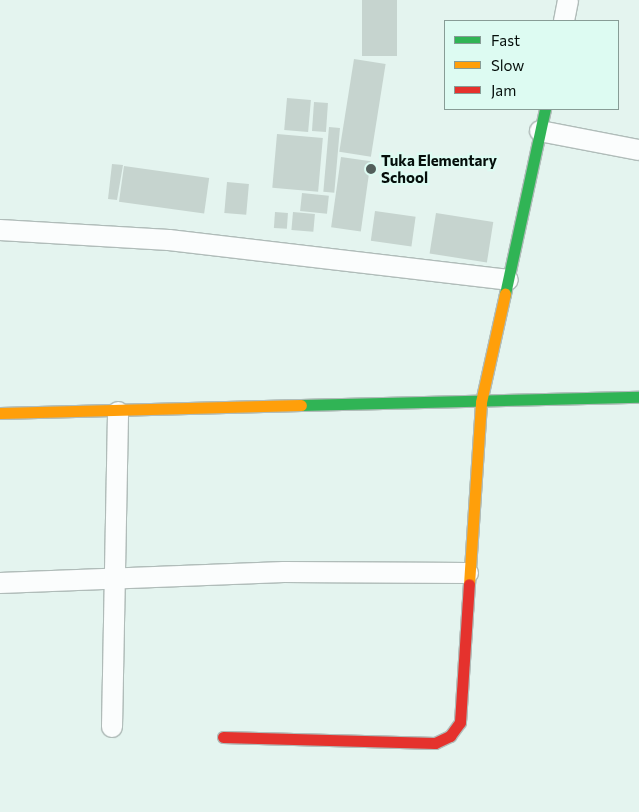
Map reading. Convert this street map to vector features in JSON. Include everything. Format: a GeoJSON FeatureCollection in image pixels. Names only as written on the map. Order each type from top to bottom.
{"type":"FeatureCollection","features":[{"type":"Feature","properties":{"kind":"street"},"geometry":{"type":"LineString","coordinates":[[564,20],[568,0]]}},
{"type":"Feature","properties":{"kind":"street"},"geometry":{"type":"LineString","coordinates":[[223,737],[416,744],[435,743],[450,736],[460,722],[463,705],[468,573],[482,402],[545,110]]}},
{"type":"Feature","properties":{"kind":"street"},"geometry":{"type":"LineString","coordinates":[[540,131],[639,150]]}},
{"type":"Feature","properties":{"kind":"street"},"geometry":{"type":"LineString","coordinates":[[0,230],[168,240],[508,280]]}},
{"type":"Feature","properties":{"kind":"street"},"geometry":{"type":"LineString","coordinates":[[0,413],[118,412],[639,397]]}},
{"type":"Feature","properties":{"kind":"street"},"geometry":{"type":"LineString","coordinates":[[112,727],[118,412]]}},
{"type":"Feature","properties":{"kind":"street"},"geometry":{"type":"LineString","coordinates":[[0,583],[284,572],[468,573]]}},
{"type":"Feature","properties":{"kind":"building"},"geometry":{"type":"Polygon","coordinates":[[[362,0],[397,0],[397,56],[362,56],[362,0]]]}},
{"type":"Feature","properties":{"kind":"building"},"geometry":{"type":"Polygon","coordinates":[[[354,59],[386,64],[371,157],[339,152],[354,59]]]}},
{"type":"Feature","properties":{"kind":"building"},"geometry":{"type":"Polygon","coordinates":[[[287,98],[311,100],[308,132],[284,130],[287,98]]]}},
{"type":"Feature","properties":{"kind":"building"},"geometry":{"type":"Polygon","coordinates":[[[314,102],[328,103],[326,132],[312,131],[314,102]]]}},
{"type":"Feature","properties":{"kind":"building"},"geometry":{"type":"Polygon","coordinates":[[[329,127],[340,128],[334,193],[323,192],[329,127]]]}},
{"type":"Feature","properties":{"kind":"building"},"geometry":{"type":"Polygon","coordinates":[[[277,134],[323,138],[318,192],[272,188],[277,134]]]}},
{"type":"Feature","properties":{"kind":"building"},"geometry":{"type":"Polygon","coordinates":[[[341,157],[371,161],[361,231],[331,227],[341,157]]]}},
{"type":"Feature","properties":{"kind":"building"},"geometry":{"type":"Polygon","coordinates":[[[112,164],[123,165],[117,200],[108,199],[112,164]]]}},
{"type":"Feature","properties":{"kind":"building"},"geometry":{"type":"Polygon","coordinates":[[[124,166],[209,178],[204,214],[119,202],[124,166]]]}},
{"type":"Feature","properties":{"kind":"building"},"geometry":{"type":"Polygon","coordinates":[[[227,182],[249,184],[246,215],[224,213],[227,182]]]}},
{"type":"Feature","properties":{"kind":"building"},"geometry":{"type":"Polygon","coordinates":[[[302,193],[329,196],[327,214],[300,211],[302,193]]]}},
{"type":"Feature","properties":{"kind":"building"},"geometry":{"type":"Polygon","coordinates":[[[375,211],[416,217],[411,246],[371,241],[375,211]]]}},
{"type":"Feature","properties":{"kind":"building"},"geometry":{"type":"Polygon","coordinates":[[[275,212],[288,213],[287,229],[274,228],[275,212]]]}},
{"type":"Feature","properties":{"kind":"building"},"geometry":{"type":"Polygon","coordinates":[[[293,212],[315,214],[313,232],[291,230],[293,212]]]}},
{"type":"Feature","properties":{"kind":"building"},"geometry":{"type":"Polygon","coordinates":[[[436,213],[493,222],[487,263],[430,253],[436,213]]]}},
{"type":"Feature","properties":{"kind":"traffic: fast"},"geometry":{"type":"LineString","coordinates":[[505,294],[545,110]]}},
{"type":"Feature","properties":{"kind":"traffic: fast"},"geometry":{"type":"LineString","coordinates":[[301,405],[639,397]]}},
{"type":"Feature","properties":{"kind":"traffic: slow"},"geometry":{"type":"LineString","coordinates":[[469,584],[481,402],[505,294]]}},
{"type":"Feature","properties":{"kind":"traffic: slow"},"geometry":{"type":"LineString","coordinates":[[0,413],[301,405]]}},
{"type":"Feature","properties":{"kind":"traffic: jam"},"geometry":{"type":"LineString","coordinates":[[223,737],[435,743],[450,736],[460,722],[469,584]]}},
{"type":"Feature","properties":{"kind":"place","name":"Tuka Elementary School"},"geometry":{"type":"Point","coordinates":[371,169]}}]}
